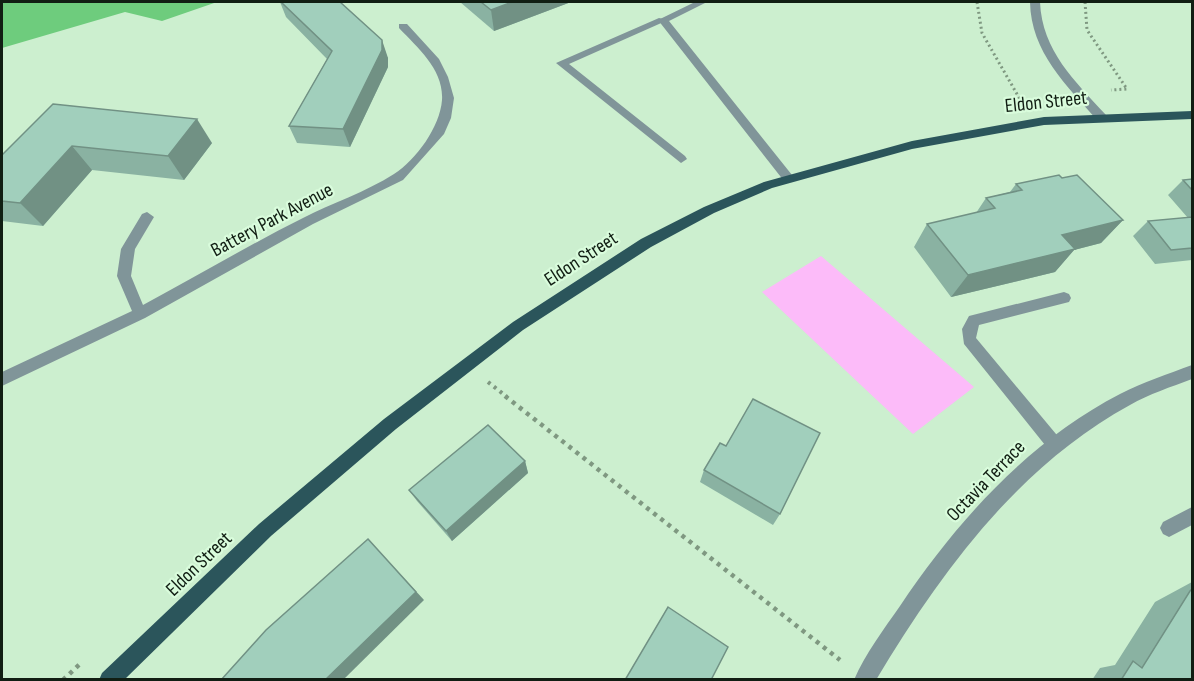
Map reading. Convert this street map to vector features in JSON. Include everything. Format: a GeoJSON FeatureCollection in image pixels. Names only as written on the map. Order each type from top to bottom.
{"type":"FeatureCollection","features":[{"type":"Feature","properties":{"kind":"main road","name":"Eldon Street"},"geometry":{"type":"LineString","coordinates":[[109,680],[265,530],[390,424],[518,326],[646,243],[709,210],[788,178],[959,135],[1044,121],[1192,115]]}},
{"type":"Feature","properties":{"kind":"street"},"geometry":{"type":"LineString","coordinates":[[681,159],[561,63],[702,2]]}},
{"type":"Feature","properties":{"kind":"street"},"geometry":{"type":"LineString","coordinates":[[1035,2],[1034,17],[1041,41],[1058,67],[1102,118]]}},
{"type":"Feature","properties":{"kind":"street"},"geometry":{"type":"LineString","coordinates":[[663,20],[788,178]]}},
{"type":"Feature","properties":{"kind":"street","name":"Battery Park Avenue"},"geometry":{"type":"LineString","coordinates":[[2,379],[140,314],[308,220],[399,177],[438,134],[445,118],[448,98],[443,77],[434,59],[403,26]]}},
{"type":"Feature","properties":{"kind":"street"},"geometry":{"type":"LineString","coordinates":[[140,314],[124,276],[128,249],[147,217]]}},
{"type":"Feature","properties":{"kind":"street"},"geometry":{"type":"LineString","coordinates":[[1054,445],[969,340],[969,329],[974,320],[1064,298]]}},
{"type":"Feature","properties":{"kind":"street","name":"Octavia Terrace"},"geometry":{"type":"LineString","coordinates":[[864,679],[930,576],[994,499],[1054,445],[1118,403],[1192,372]]}},
{"type":"Feature","properties":{"kind":"street"},"geometry":{"type":"LineString","coordinates":[[1169,528],[1192,516]]}},
{"type":"Feature","properties":{"kind":"path"},"geometry":{"type":"LineString","coordinates":[[977,2],[982,33],[1022,103]]}},
{"type":"Feature","properties":{"kind":"path"},"geometry":{"type":"LineString","coordinates":[[509,399],[864,679]]}},
{"type":"Feature","properties":{"kind":"shaded area"},"geometry":{"type":"Polygon","coordinates":[[[2,2],[217,2],[162,21],[125,12],[2,48],[2,2]]]}},
{"type":"Feature","properties":{"kind":"shaded area"},"geometry":{"type":"Polygon","coordinates":[[[821,256],[974,387],[913,434],[762,292],[821,256]]]}},
{"type":"Feature","properties":{"kind":"building"},"geometry":{"type":"Polygon","coordinates":[[[281,2],[340,2],[382,40],[382,50],[343,129],[289,126],[332,51],[281,2]]]}},
{"type":"Feature","properties":{"kind":"building"},"geometry":{"type":"Polygon","coordinates":[[[481,2],[512,2],[491,10],[481,2]]]}},
{"type":"Feature","properties":{"kind":"building"},"geometry":{"type":"Polygon","coordinates":[[[53,104],[197,119],[168,156],[72,146],[20,203],[2,201],[2,155],[53,104]]]}},
{"type":"Feature","properties":{"kind":"building"},"geometry":{"type":"Polygon","coordinates":[[[1059,175],[1062,178],[1077,175],[1123,220],[1062,235],[1075,249],[968,275],[927,224],[995,208],[986,198],[1022,190],[1016,184],[1059,175]]]}},
{"type":"Feature","properties":{"kind":"building"},"geometry":{"type":"Polygon","coordinates":[[[1192,179],[1192,190],[1183,180],[1192,179]]]}},
{"type":"Feature","properties":{"kind":"building"},"geometry":{"type":"Polygon","coordinates":[[[1192,217],[1192,248],[1171,250],[1148,221],[1192,217]]]}},
{"type":"Feature","properties":{"kind":"building"},"geometry":{"type":"Polygon","coordinates":[[[753,399],[820,433],[780,514],[704,470],[720,443],[726,446],[753,399]]]}},
{"type":"Feature","properties":{"kind":"building"},"geometry":{"type":"Polygon","coordinates":[[[488,425],[525,461],[446,531],[409,490],[488,425]]]}},
{"type":"Feature","properties":{"kind":"building"},"geometry":{"type":"Polygon","coordinates":[[[368,539],[416,592],[325,680],[221,680],[266,630],[368,539]]]}},
{"type":"Feature","properties":{"kind":"building"},"geometry":{"type":"Polygon","coordinates":[[[1192,589],[1192,680],[1121,680],[1133,661],[1142,668],[1192,589]]]}},
{"type":"Feature","properties":{"kind":"building"},"geometry":{"type":"Polygon","coordinates":[[[668,607],[728,647],[711,680],[625,680],[668,607]]]}}]}
